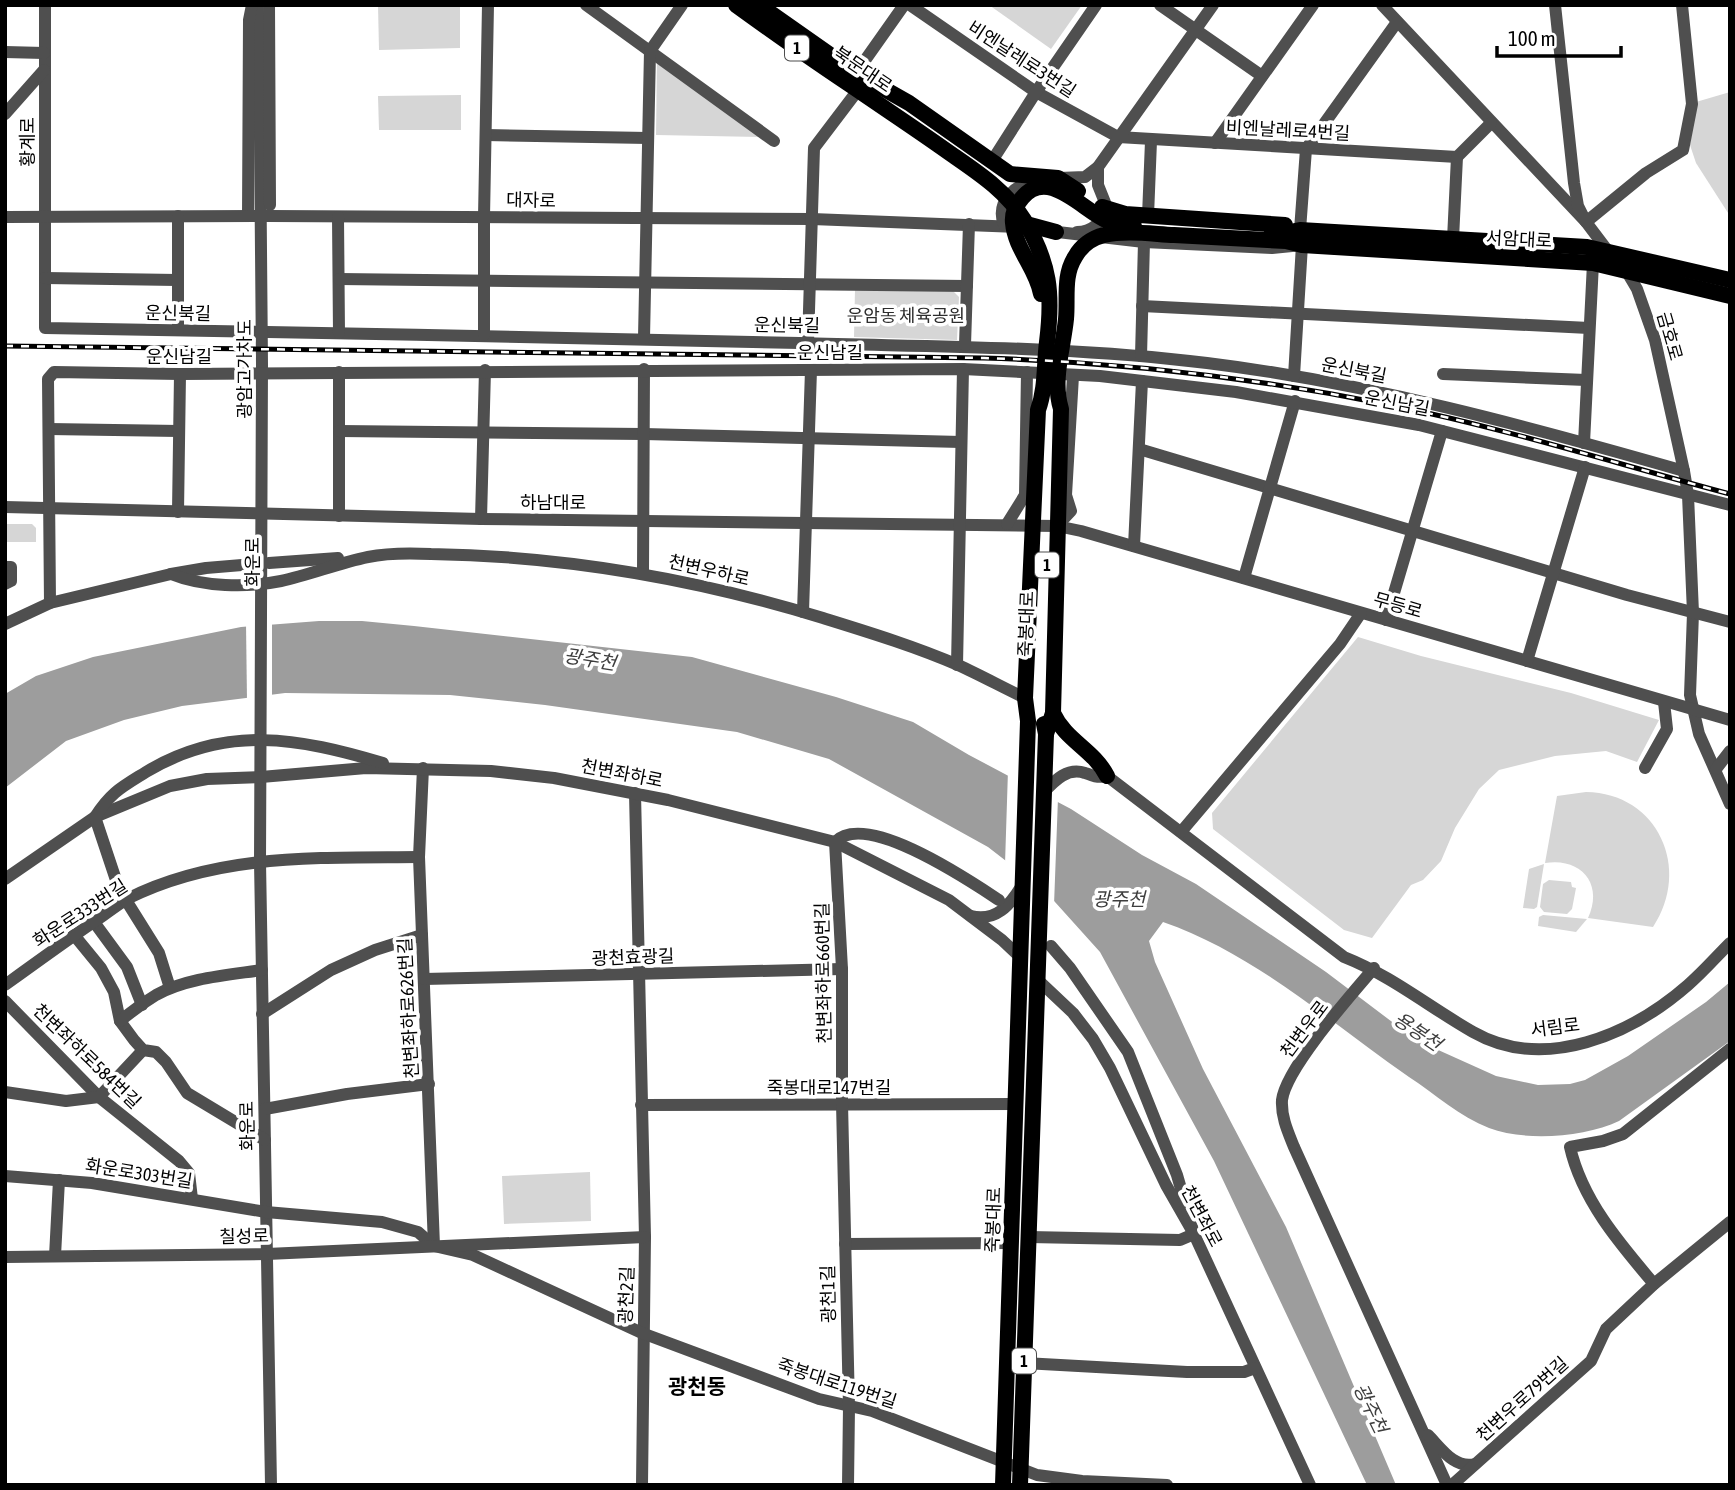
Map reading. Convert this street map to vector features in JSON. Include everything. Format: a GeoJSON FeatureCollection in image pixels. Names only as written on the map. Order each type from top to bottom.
{"type":"FeatureCollection","features":[{"type":"Feature","properties":{"kind":"main road","name":"북문대로"},"geometry":{"type":"LineString","coordinates":[[736,5],[858,90],[903,114]]}},
{"type":"Feature","properties":{"kind":"main road","name":"북문대로"},"geometry":{"type":"LineString","coordinates":[[759,5],[856,73],[903,114]]}},
{"type":"Feature","properties":{"kind":"main road"},"geometry":{"type":"LineString","coordinates":[[856,73],[909,103],[1010,174],[1058,178],[1108,210],[1148,216],[1288,225],[1293,237]]}},
{"type":"Feature","properties":{"kind":"main road"},"geometry":{"type":"LineString","coordinates":[[858,90],[894,123],[989,195],[1003,217],[1056,232]]}},
{"type":"Feature","properties":{"kind":"main road","name":"1"},"geometry":{"type":"LineString","coordinates":[[903,114],[987,180],[1004,195],[1024,220],[1041,254],[1050,292],[1054,342],[1050,396]]}},
{"type":"Feature","properties":{"kind":"main road"},"geometry":{"type":"LineString","coordinates":[[1054,342],[1040,284],[1019,243],[1013,224],[1017,205],[1025,194],[1036,189],[1052,188],[1066,193],[1105,220],[1121,225],[1293,237]]}},
{"type":"Feature","properties":{"kind":"main road"},"geometry":{"type":"LineString","coordinates":[[1054,342],[1066,321],[1069,271],[1075,256],[1093,239],[1119,233],[1293,237]]}},
{"type":"Feature","properties":{"kind":"main road","name":"서암대로"},"geometry":{"type":"LineString","coordinates":[[1293,237],[1453,239],[1607,250],[1730,280]]}},
{"type":"Feature","properties":{"kind":"main road","name":"서암대로"},"geometry":{"type":"LineString","coordinates":[[1293,237],[1593,263],[1730,296]]}},
{"type":"Feature","properties":{"kind":"main road"},"geometry":{"type":"LineString","coordinates":[[1028,720],[1024,698],[1038,410],[1050,396],[1061,409],[1053,713],[1046,734]]}},
{"type":"Feature","properties":{"kind":"main road","name":"죽봉대로"},"geometry":{"type":"LineString","coordinates":[[1028,720],[1035,701],[1046,409],[1050,396]]}},
{"type":"Feature","properties":{"kind":"main road","name":"죽봉대로"},"geometry":{"type":"LineString","coordinates":[[1020,1476],[1044,809],[1046,734],[1042,715],[1054,410],[1050,396]]}},
{"type":"Feature","properties":{"kind":"main road"},"geometry":{"type":"LineString","coordinates":[[1053,713],[1059,726],[1100,762],[1107,776]]}},
{"type":"Feature","properties":{"kind":"main road","name":"1"},"geometry":{"type":"LineString","coordinates":[[1020,957],[1028,720]]}},
{"type":"Feature","properties":{"kind":"main road","name":"죽봉대로"},"geometry":{"type":"LineString","coordinates":[[1003,1485],[1020,957]]}},
{"type":"Feature","properties":{"kind":"street","name":"황계로"},"geometry":{"type":"LineString","coordinates":[[44,5],[45,328]]}},
{"type":"Feature","properties":{"kind":"street"},"geometry":{"type":"LineString","coordinates":[[254,5],[259,26]]}},
{"type":"Feature","properties":{"kind":"street"},"geometry":{"type":"LineString","coordinates":[[248,216],[249,20],[254,5]]}},
{"type":"Feature","properties":{"kind":"street"},"geometry":{"type":"LineString","coordinates":[[259,26],[266,5]]}},
{"type":"Feature","properties":{"kind":"street"},"geometry":{"type":"LineString","coordinates":[[266,5],[270,216]]}},
{"type":"Feature","properties":{"kind":"street"},"geometry":{"type":"LineString","coordinates":[[484,335],[488,5]]}},
{"type":"Feature","properties":{"kind":"street"},"geometry":{"type":"LineString","coordinates":[[586,5],[774,141]]}},
{"type":"Feature","properties":{"kind":"street"},"geometry":{"type":"LineString","coordinates":[[643,338],[650,51],[682,5]]}},
{"type":"Feature","properties":{"kind":"street"},"geometry":{"type":"LineString","coordinates":[[856,73],[904,5]]}},
{"type":"Feature","properties":{"kind":"street","name":"비엔날레로3번길"},"geometry":{"type":"LineString","coordinates":[[910,5],[1036,92],[1118,137]]}},
{"type":"Feature","properties":{"kind":"street"},"geometry":{"type":"LineString","coordinates":[[992,161],[1096,5]]}},
{"type":"Feature","properties":{"kind":"street"},"geometry":{"type":"LineString","coordinates":[[1160,5],[1262,76]]}},
{"type":"Feature","properties":{"kind":"street"},"geometry":{"type":"LineString","coordinates":[[1003,217],[1007,196],[1017,187],[1027,182],[1084,177],[1098,167],[1213,5]]}},
{"type":"Feature","properties":{"kind":"street"},"geometry":{"type":"LineString","coordinates":[[1215,143],[1313,5]]}},
{"type":"Feature","properties":{"kind":"street","name":"금호로"},"geometry":{"type":"LineString","coordinates":[[1382,5],[1586,222],[1607,250],[1627,270],[1637,289],[1657,350],[1688,495],[1693,613],[1690,687],[1693,710]]}},
{"type":"Feature","properties":{"kind":"street"},"geometry":{"type":"LineString","coordinates":[[1555,5],[1574,183],[1578,206],[1586,222],[1646,173],[1683,150],[1692,104],[1682,5]]}},
{"type":"Feature","properties":{"kind":"street"},"geometry":{"type":"LineString","coordinates":[[1294,376],[1298,313],[1293,237],[1306,149],[1397,22]]}},
{"type":"Feature","properties":{"kind":"street","name":"광암고가차도"},"geometry":{"type":"LineString","coordinates":[[259,26],[261,708]]}},
{"type":"Feature","properties":{"kind":"street"},"geometry":{"type":"LineString","coordinates":[[5,52],[44,53]]}},
{"type":"Feature","properties":{"kind":"street"},"geometry":{"type":"LineString","coordinates":[[5,114],[44,70]]}},
{"type":"Feature","properties":{"kind":"street"},"geometry":{"type":"LineString","coordinates":[[808,343],[814,148],[858,90]]}},
{"type":"Feature","properties":{"kind":"street"},"geometry":{"type":"LineString","coordinates":[[1453,239],[1457,157],[1491,123]]}},
{"type":"Feature","properties":{"kind":"street"},"geometry":{"type":"LineString","coordinates":[[485,135],[648,138]]}},
{"type":"Feature","properties":{"kind":"street","name":"비엔날레로4번길"},"geometry":{"type":"LineString","coordinates":[[1118,137],[1457,157]]}},
{"type":"Feature","properties":{"kind":"street"},"geometry":{"type":"LineString","coordinates":[[1148,216],[1151,141]]}},
{"type":"Feature","properties":{"kind":"street"},"geometry":{"type":"LineString","coordinates":[[1056,232],[1085,232],[1099,224],[1108,210],[1098,185],[1098,167]]}},
{"type":"Feature","properties":{"kind":"street"},"geometry":{"type":"LineString","coordinates":[[178,215],[178,330]]}},
{"type":"Feature","properties":{"kind":"street","name":"대자로"},"geometry":{"type":"LineString","coordinates":[[5,217],[178,215],[812,219],[969,224],[1003,217]]}},
{"type":"Feature","properties":{"kind":"street"},"geometry":{"type":"LineString","coordinates":[[338,217],[339,333]]}},
{"type":"Feature","properties":{"kind":"street"},"geometry":{"type":"LineString","coordinates":[[965,345],[969,224]]}},
{"type":"Feature","properties":{"kind":"street","name":"서암대로"},"geometry":{"type":"LineString","coordinates":[[1056,232],[1144,242],[1272,248],[1293,237]]}},
{"type":"Feature","properties":{"kind":"street"},"geometry":{"type":"LineString","coordinates":[[1141,356],[1144,242]]}},
{"type":"Feature","properties":{"kind":"street"},"geometry":{"type":"LineString","coordinates":[[1584,443],[1593,263]]}},
{"type":"Feature","properties":{"kind":"street"},"geometry":{"type":"LineString","coordinates":[[45,278],[177,280]]}},
{"type":"Feature","properties":{"kind":"street"},"geometry":{"type":"LineString","coordinates":[[339,279],[967,286]]}},
{"type":"Feature","properties":{"kind":"street"},"geometry":{"type":"LineString","coordinates":[[1142,306],[1589,328]]}},
{"type":"Feature","properties":{"kind":"street","name":"운신북길"},"geometry":{"type":"LineString","coordinates":[[45,328],[965,345],[1141,356],[1294,376],[1441,406],[1684,471]]}},
{"type":"Feature","properties":{"kind":"street"},"geometry":{"type":"LineString","coordinates":[[643,573],[644,369]]}},
{"type":"Feature","properties":{"kind":"street","name":"운신남길"},"geometry":{"type":"LineString","coordinates":[[48,508],[48,379],[54,373],[644,369],[963,369],[1142,381],[1295,401],[1442,430],[1730,505]]}},
{"type":"Feature","properties":{"kind":"street"},"geometry":{"type":"LineString","coordinates":[[957,665],[963,369]]}},
{"type":"Feature","properties":{"kind":"street"},"geometry":{"type":"LineString","coordinates":[[481,519],[485,370]]}},
{"type":"Feature","properties":{"kind":"street"},"geometry":{"type":"LineString","coordinates":[[803,612],[811,370]]}},
{"type":"Feature","properties":{"kind":"street"},"geometry":{"type":"LineString","coordinates":[[339,372],[340,516]]}},
{"type":"Feature","properties":{"kind":"street"},"geometry":{"type":"LineString","coordinates":[[1007,524],[1025,495],[1027,372]]}},
{"type":"Feature","properties":{"kind":"street","name":"화운로"},"geometry":{"type":"LineString","coordinates":[[254,373],[253,668],[261,708]]}},
{"type":"Feature","properties":{"kind":"street","name":"화운로"},"geometry":{"type":"LineString","coordinates":[[270,373],[269,664],[261,708],[260,862],[271,1485]]}},
{"type":"Feature","properties":{"kind":"street"},"geometry":{"type":"LineString","coordinates":[[1443,373],[1587,380]]}},
{"type":"Feature","properties":{"kind":"street"},"geometry":{"type":"LineString","coordinates":[[178,512],[180,374]]}},
{"type":"Feature","properties":{"kind":"street"},"geometry":{"type":"LineString","coordinates":[[1057,526],[1071,511],[1066,495],[1073,376]]}},
{"type":"Feature","properties":{"kind":"street"},"geometry":{"type":"LineString","coordinates":[[1134,546],[1142,381]]}},
{"type":"Feature","properties":{"kind":"street"},"geometry":{"type":"LineString","coordinates":[[1244,578],[1295,401]]}},
{"type":"Feature","properties":{"kind":"street"},"geometry":{"type":"LineString","coordinates":[[49,429],[179,430]]}},
{"type":"Feature","properties":{"kind":"street"},"geometry":{"type":"LineString","coordinates":[[339,430],[961,442]]}},
{"type":"Feature","properties":{"kind":"street"},"geometry":{"type":"LineString","coordinates":[[1386,620],[1442,430]]}},
{"type":"Feature","properties":{"kind":"street"},"geometry":{"type":"LineString","coordinates":[[1139,449],[1627,595],[1730,622]]}},
{"type":"Feature","properties":{"kind":"street"},"geometry":{"type":"LineString","coordinates":[[1527,661],[1585,467]]}},
{"type":"Feature","properties":{"kind":"street","name":"하남대로"},"geometry":{"type":"LineString","coordinates":[[5,507],[481,519],[1057,526]]}},
{"type":"Feature","properties":{"kind":"street"},"geometry":{"type":"LineString","coordinates":[[48,508],[50,603]]}},
{"type":"Feature","properties":{"kind":"street","name":"무등로"},"geometry":{"type":"LineString","coordinates":[[1057,526],[1134,546],[1730,720]]}},
{"type":"Feature","properties":{"kind":"street","name":"천변우하로"},"geometry":{"type":"LineString","coordinates":[[269,567],[369,556],[429,554],[492,556],[643,573],[724,590],[869,632],[957,665],[1024,698]]}},
{"type":"Feature","properties":{"kind":"street","name":"천변우하로"},"geometry":{"type":"LineString","coordinates":[[171,574],[185,580],[242,585],[281,581],[369,556]]}},
{"type":"Feature","properties":{"kind":"street","name":"천변우하로"},"geometry":{"type":"LineString","coordinates":[[5,624],[50,603],[171,574],[206,568],[254,566]]}},
{"type":"Feature","properties":{"kind":"street"},"geometry":{"type":"LineString","coordinates":[[5,567],[11,567],[11,581],[5,584]]}},
{"type":"Feature","properties":{"kind":"street"},"geometry":{"type":"LineString","coordinates":[[1181,832],[1340,644],[1361,613]]}},
{"type":"Feature","properties":{"kind":"street"},"geometry":{"type":"LineString","coordinates":[[1645,768],[1667,729],[1664,702]]}},
{"type":"Feature","properties":{"kind":"street"},"geometry":{"type":"LineString","coordinates":[[1693,710],[1699,734],[1730,804]]}},
{"type":"Feature","properties":{"kind":"street","name":"천변좌하로"},"geometry":{"type":"LineString","coordinates":[[95,817],[106,800],[121,787],[183,753],[217,743],[269,739],[302,743],[347,752],[397,767]]}},
{"type":"Feature","properties":{"kind":"street"},"geometry":{"type":"LineString","coordinates":[[1716,769],[1730,751]]}},
{"type":"Feature","properties":{"kind":"street","name":"천변좌하로"},"geometry":{"type":"LineString","coordinates":[[5,879],[95,817],[170,786],[261,772],[397,767],[491,771],[554,778],[635,793],[835,842],[917,882],[971,916],[1020,957]]}},
{"type":"Feature","properties":{"kind":"street","name":"천변좌하로626번길"},"geometry":{"type":"LineString","coordinates":[[423,768],[419,857],[434,1246]]}},
{"type":"Feature","properties":{"kind":"street"},"geometry":{"type":"LineString","coordinates":[[1044,792],[1057,778],[1068,773],[1083,771],[1096,778],[1107,776],[1345,957],[1374,968]]}},
{"type":"Feature","properties":{"kind":"street","name":"광천2길"},"geometry":{"type":"LineString","coordinates":[[635,793],[645,1237],[642,1485]]}},
{"type":"Feature","properties":{"kind":"street"},"geometry":{"type":"LineString","coordinates":[[95,817],[119,889],[159,953],[170,988]]}},
{"type":"Feature","properties":{"kind":"street","name":"천변좌하로"},"geometry":{"type":"LineString","coordinates":[[835,842],[841,837],[853,835],[884,839],[948,867],[999,900]]}},
{"type":"Feature","properties":{"kind":"street","name":"천변좌하로660번길"},"geometry":{"type":"LineString","coordinates":[[835,842],[842,969],[842,1103]]}},
{"type":"Feature","properties":{"kind":"street","name":"화운로333번길"},"geometry":{"type":"LineString","coordinates":[[5,985],[126,900],[200,872],[260,862],[419,857]]}},
{"type":"Feature","properties":{"kind":"street"},"geometry":{"type":"LineString","coordinates":[[971,916],[979,918],[1003,911],[1021,887]]}},
{"type":"Feature","properties":{"kind":"street"},"geometry":{"type":"LineString","coordinates":[[94,922],[127,967],[142,1005]]}},
{"type":"Feature","properties":{"kind":"street"},"geometry":{"type":"LineString","coordinates":[[74,935],[102,968],[118,1008],[120,1021],[143,1050],[156,1052],[187,1093],[265,1140]]}},
{"type":"Feature","properties":{"kind":"street"},"geometry":{"type":"LineString","coordinates":[[262,1014],[331,970],[375,950],[422,935]]}},
{"type":"Feature","properties":{"kind":"street","name":"서림로"},"geometry":{"type":"LineString","coordinates":[[1374,968],[1487,1039],[1518,1048],[1546,1050],[1596,1039],[1649,1014],[1689,984],[1730,943]]}},
{"type":"Feature","properties":{"kind":"street"},"geometry":{"type":"LineString","coordinates":[[1029,1237],[1180,1240],[1194,1234],[1177,1175],[1128,1052],[1070,968],[1051,947]]}},
{"type":"Feature","properties":{"kind":"street","name":"천변우로"},"geometry":{"type":"LineString","coordinates":[[1374,968],[1301,1060],[1288,1082],[1282,1103],[1283,1115],[1294,1147],[1447,1485]]}},
{"type":"Feature","properties":{"kind":"street","name":"광천효광길"},"geometry":{"type":"LineString","coordinates":[[424,979],[842,969]]}},
{"type":"Feature","properties":{"kind":"street"},"geometry":{"type":"LineString","coordinates":[[120,1021],[170,988],[262,970]]}},
{"type":"Feature","properties":{"kind":"street","name":"천변좌로"},"geometry":{"type":"LineString","coordinates":[[1039,977],[1073,1013],[1102,1052],[1166,1185],[1194,1234],[1310,1485]]}},
{"type":"Feature","properties":{"kind":"street","name":"천변좌하로584번길"},"geometry":{"type":"LineString","coordinates":[[5,1001],[99,1097],[179,1161],[189,1173],[192,1199]]}},
{"type":"Feature","properties":{"kind":"street"},"geometry":{"type":"LineString","coordinates":[[1654,1284],[1616,1239],[1603,1219],[1576,1167],[1570,1147],[1603,1141],[1623,1133],[1730,1049]]}},
{"type":"Feature","properties":{"kind":"street"},"geometry":{"type":"LineString","coordinates":[[5,1092],[66,1101],[99,1097],[143,1050]]}},
{"type":"Feature","properties":{"kind":"street"},"geometry":{"type":"LineString","coordinates":[[264,1109],[347,1094],[429,1084]]}},
{"type":"Feature","properties":{"kind":"street","name":"광천1길"},"geometry":{"type":"LineString","coordinates":[[842,1103],[849,1407],[848,1485]]}},
{"type":"Feature","properties":{"kind":"street","name":"죽봉대로147번길"},"geometry":{"type":"LineString","coordinates":[[641,1105],[1016,1104]]}},
{"type":"Feature","properties":{"kind":"street","name":"화운로303번길"},"geometry":{"type":"LineString","coordinates":[[5,1176],[127,1188],[267,1212],[382,1222],[418,1232],[434,1246]]}},
{"type":"Feature","properties":{"kind":"street"},"geometry":{"type":"LineString","coordinates":[[55,1256],[59,1180]]}},
{"type":"Feature","properties":{"kind":"street","name":"천변우로79번길"},"geometry":{"type":"LineString","coordinates":[[1452,1485],[1591,1361],[1605,1329],[1654,1284],[1730,1222]]}},
{"type":"Feature","properties":{"kind":"street","name":"칠성로"},"geometry":{"type":"LineString","coordinates":[[5,1257],[267,1254],[645,1237]]}},
{"type":"Feature","properties":{"kind":"street"},"geometry":{"type":"LineString","coordinates":[[845,1244],[1011,1243]]}},
{"type":"Feature","properties":{"kind":"street","name":"죽봉대로119번길"},"geometry":{"type":"LineString","coordinates":[[434,1246],[473,1255],[642,1333],[819,1399],[872,1411],[1005,1462],[1020,1476],[1167,1485]]}},
{"type":"Feature","properties":{"kind":"street"},"geometry":{"type":"LineString","coordinates":[[1024,1363],[1201,1372],[1244,1372],[1255,1368]]}},
{"type":"Feature","properties":{"kind":"street"},"geometry":{"type":"LineString","coordinates":[[1420,1426],[1454,1461],[1464,1465],[1475,1464]]}},
{"type":"Feature","properties":{"kind":"green space"},"geometry":{"type":"Polygon","coordinates":[[[378,5],[460,5],[460,48],[379,50],[378,5]]]}},
{"type":"Feature","properties":{"kind":"green space"},"geometry":{"type":"Polygon","coordinates":[[[989,5],[1082,5],[1051,49],[989,5]]]}},
{"type":"Feature","properties":{"kind":"green space"},"geometry":{"type":"Polygon","coordinates":[[[657,59],[760,137],[656,135],[657,59]]]}},
{"type":"Feature","properties":{"kind":"green space"},"geometry":{"type":"Polygon","coordinates":[[[1730,92],[1730,216],[1696,163],[1690,145],[1696,102],[1730,92]]]}},
{"type":"Feature","properties":{"kind":"green space"},"geometry":{"type":"Polygon","coordinates":[[[461,95],[461,130],[379,130],[378,96],[461,95]]]}},
{"type":"Feature","properties":{"kind":"green space","name":"운암동 체육공원"},"geometry":{"type":"Polygon","coordinates":[[[855,289],[953,291],[959,297],[957,340],[854,337],[855,289]]]}},
{"type":"Feature","properties":{"kind":"green space"},"geometry":{"type":"Polygon","coordinates":[[[5,524],[32,524],[36,528],[36,542],[5,542],[5,524]]]}},
{"type":"Feature","properties":{"kind":"green space"},"geometry":{"type":"Polygon","coordinates":[[[1358,637],[1421,656],[1571,693],[1659,720],[1637,762],[1606,751],[1555,756],[1499,770],[1479,789],[1455,828],[1441,861],[1423,880],[1411,885],[1372,938],[1344,930],[1213,829],[1212,813],[1358,637]]]}},
{"type":"Feature","properties":{"kind":"green space"},"geometry":{"type":"Polygon","coordinates":[[[1586,792],[1611,796],[1632,805],[1649,820],[1661,838],[1668,859],[1669,882],[1664,905],[1653,927],[1588,918],[1593,894],[1586,876],[1569,864],[1545,863],[1557,796],[1586,792]]]}},
{"type":"Feature","properties":{"kind":"green space"},"geometry":{"type":"Polygon","coordinates":[[[1544,864],[1537,907],[1523,908],[1529,869],[1544,864]]]}},
{"type":"Feature","properties":{"kind":"green space"},"geometry":{"type":"Polygon","coordinates":[[[1549,880],[1571,882],[1572,887],[1576,888],[1572,909],[1567,914],[1544,912],[1540,907],[1543,884],[1549,880]]]}},
{"type":"Feature","properties":{"kind":"green space"},"geometry":{"type":"Polygon","coordinates":[[[1543,915],[1587,919],[1576,932],[1538,926],[1539,917],[1543,915]]]}},
{"type":"Feature","properties":{"kind":"green space"},"geometry":{"type":"Polygon","coordinates":[[[590,1172],[591,1221],[504,1224],[502,1176],[590,1172]]]}},
{"type":"Feature","properties":{"kind":"water","name":"광주천"},"geometry":{"type":"Polygon","coordinates":[[[319,621],[362,621],[414,626],[692,657],[836,697],[913,722],[1071,809],[1142,855],[1196,884],[1326,972],[1416,1040],[1496,1076],[1538,1085],[1570,1084],[1585,1080],[1628,1056],[1730,982],[1730,1041],[1619,1121],[1590,1131],[1555,1136],[1504,1132],[1489,1128],[1458,1112],[1260,971],[1229,952],[1163,922],[1149,941],[1155,962],[1203,1069],[1286,1227],[1396,1485],[1367,1485],[1214,1161],[1100,952],[1046,892],[988,847],[829,759],[737,732],[545,705],[450,695],[285,693],[182,706],[124,720],[66,741],[5,788],[5,694],[36,676],[93,657],[241,627],[319,621]]]}},
{"type":"Feature","properties":{"kind":"pier"},"geometry":{"type":"Polygon","coordinates":[[[272,621],[272,698],[247,701],[246,623],[272,621]]]}},
{"type":"Feature","properties":{"kind":"pier"},"geometry":{"type":"Polygon","coordinates":[[[1008,770],[1058,798],[1054,905],[1005,864],[1008,770]]]}},
{"type":"Feature","properties":{"kind":"railway"},"geometry":{"type":"LineString","coordinates":[[5,346],[984,358],[1086,363],[1239,379],[1390,405],[1518,435],[1730,494]]}},
{"type":"Feature","properties":{"kind":"district","name":"광천동"},"geometry":{"type":"Point","coordinates":[697,1386]}},
{"type":"Feature","properties":{"kind":"water label","name":"용봉천"},"geometry":{"type":"Point","coordinates":[1418,1031]}}]}
